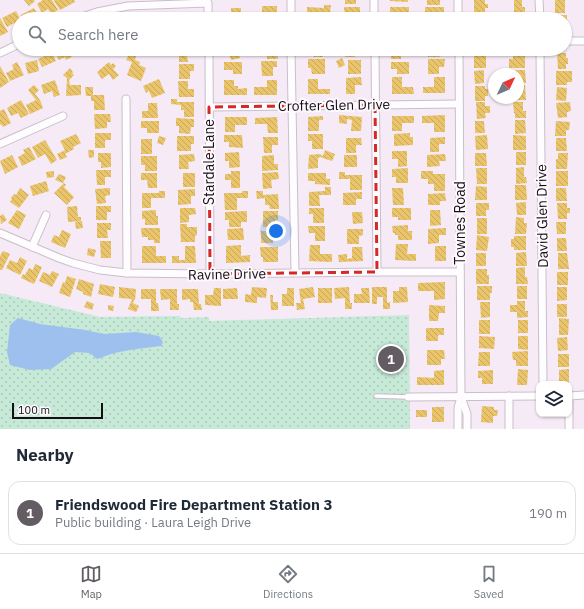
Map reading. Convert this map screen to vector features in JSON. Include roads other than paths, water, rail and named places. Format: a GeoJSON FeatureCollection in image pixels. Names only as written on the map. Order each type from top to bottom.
{"type":"FeatureCollection","features":[{"type":"Feature","properties":{"kind":"street"},"geometry":{"type":"LineString","coordinates":[[291,0],[291,12]]}},
{"type":"Feature","properties":{"kind":"street"},"geometry":{"type":"LineString","coordinates":[[374,0],[374,12]]}},
{"type":"Feature","properties":{"kind":"street"},"geometry":{"type":"LineString","coordinates":[[458,0],[458,12]]}},
{"type":"Feature","properties":{"kind":"street"},"geometry":{"type":"LineString","coordinates":[[539,0],[540,12]]}},
{"type":"Feature","properties":{"kind":"street"},"geometry":{"type":"LineString","coordinates":[[97,12],[128,6],[208,3],[208,12]]}},
{"type":"Feature","properties":{"kind":"street"},"geometry":{"type":"LineString","coordinates":[[572,41],[584,41]]}},
{"type":"Feature","properties":{"kind":"street"},"geometry":{"type":"LineString","coordinates":[[0,53],[12,47]]}},
{"type":"Feature","properties":{"kind":"street","name":"Stardale Lane"},"geometry":{"type":"LineString","coordinates":[[209,56],[210,274]]}},
{"type":"Feature","properties":{"kind":"street"},"geometry":{"type":"LineString","coordinates":[[291,56],[295,272]]}},
{"type":"Feature","properties":{"kind":"street"},"geometry":{"type":"LineString","coordinates":[[375,56],[377,272]]}},
{"type":"Feature","properties":{"kind":"street","name":"Townes Road"},"geometry":{"type":"LineString","coordinates":[[458,429],[458,408],[461,397],[459,56]]}},
{"type":"Feature","properties":{"kind":"street","name":"David Glen Drive"},"geometry":{"type":"LineString","coordinates":[[540,56],[543,381]]}},
{"type":"Feature","properties":{"kind":"street"},"geometry":{"type":"LineString","coordinates":[[126,99],[127,273]]}},
{"type":"Feature","properties":{"kind":"street","name":"Crofter Glen Drive"},"geometry":{"type":"LineString","coordinates":[[209,107],[459,104]]}},
{"type":"Feature","properties":{"kind":"street"},"geometry":{"type":"LineString","coordinates":[[0,144],[63,116]]}},
{"type":"Feature","properties":{"kind":"street"},"geometry":{"type":"LineString","coordinates":[[32,247],[46,215]]}},
{"type":"Feature","properties":{"kind":"street","name":"Ravine Drive"},"geometry":{"type":"LineString","coordinates":[[0,233],[73,263],[100,270],[127,273],[210,274],[295,272],[460,272]]}},
{"type":"Feature","properties":{"kind":"street"},"geometry":{"type":"LineString","coordinates":[[572,396],[584,395]]}},
{"type":"Feature","properties":{"kind":"street"},"geometry":{"type":"LineString","coordinates":[[509,396],[509,429]]}},
{"type":"Feature","properties":{"kind":"street"},"geometry":{"type":"LineString","coordinates":[[408,397],[536,396]]}},
{"type":"Feature","properties":{"kind":"street","name":"Townes Road"},"geometry":{"type":"LineString","coordinates":[[461,397],[467,414],[467,429]]}},
{"type":"Feature","properties":{"kind":"street"},"geometry":{"type":"LineString","coordinates":[[569,417],[569,429]]}},
{"type":"Feature","properties":{"kind":"lane"},"geometry":{"type":"LineString","coordinates":[[376,396],[408,397]]}},
{"type":"Feature","properties":{"kind":"water"},"geometry":{"type":"Polygon","coordinates":[[[18,318],[40,324],[104,334],[136,332],[159,336],[163,342],[161,346],[121,352],[97,359],[90,353],[75,352],[51,369],[30,370],[10,365],[7,352],[10,325],[18,318]]]}},
{"type":"Feature","properties":{"kind":"place","name":"Friendswood Fire Department Station 3"},"geometry":{"type":"Point","coordinates":[391,359]}}]}
